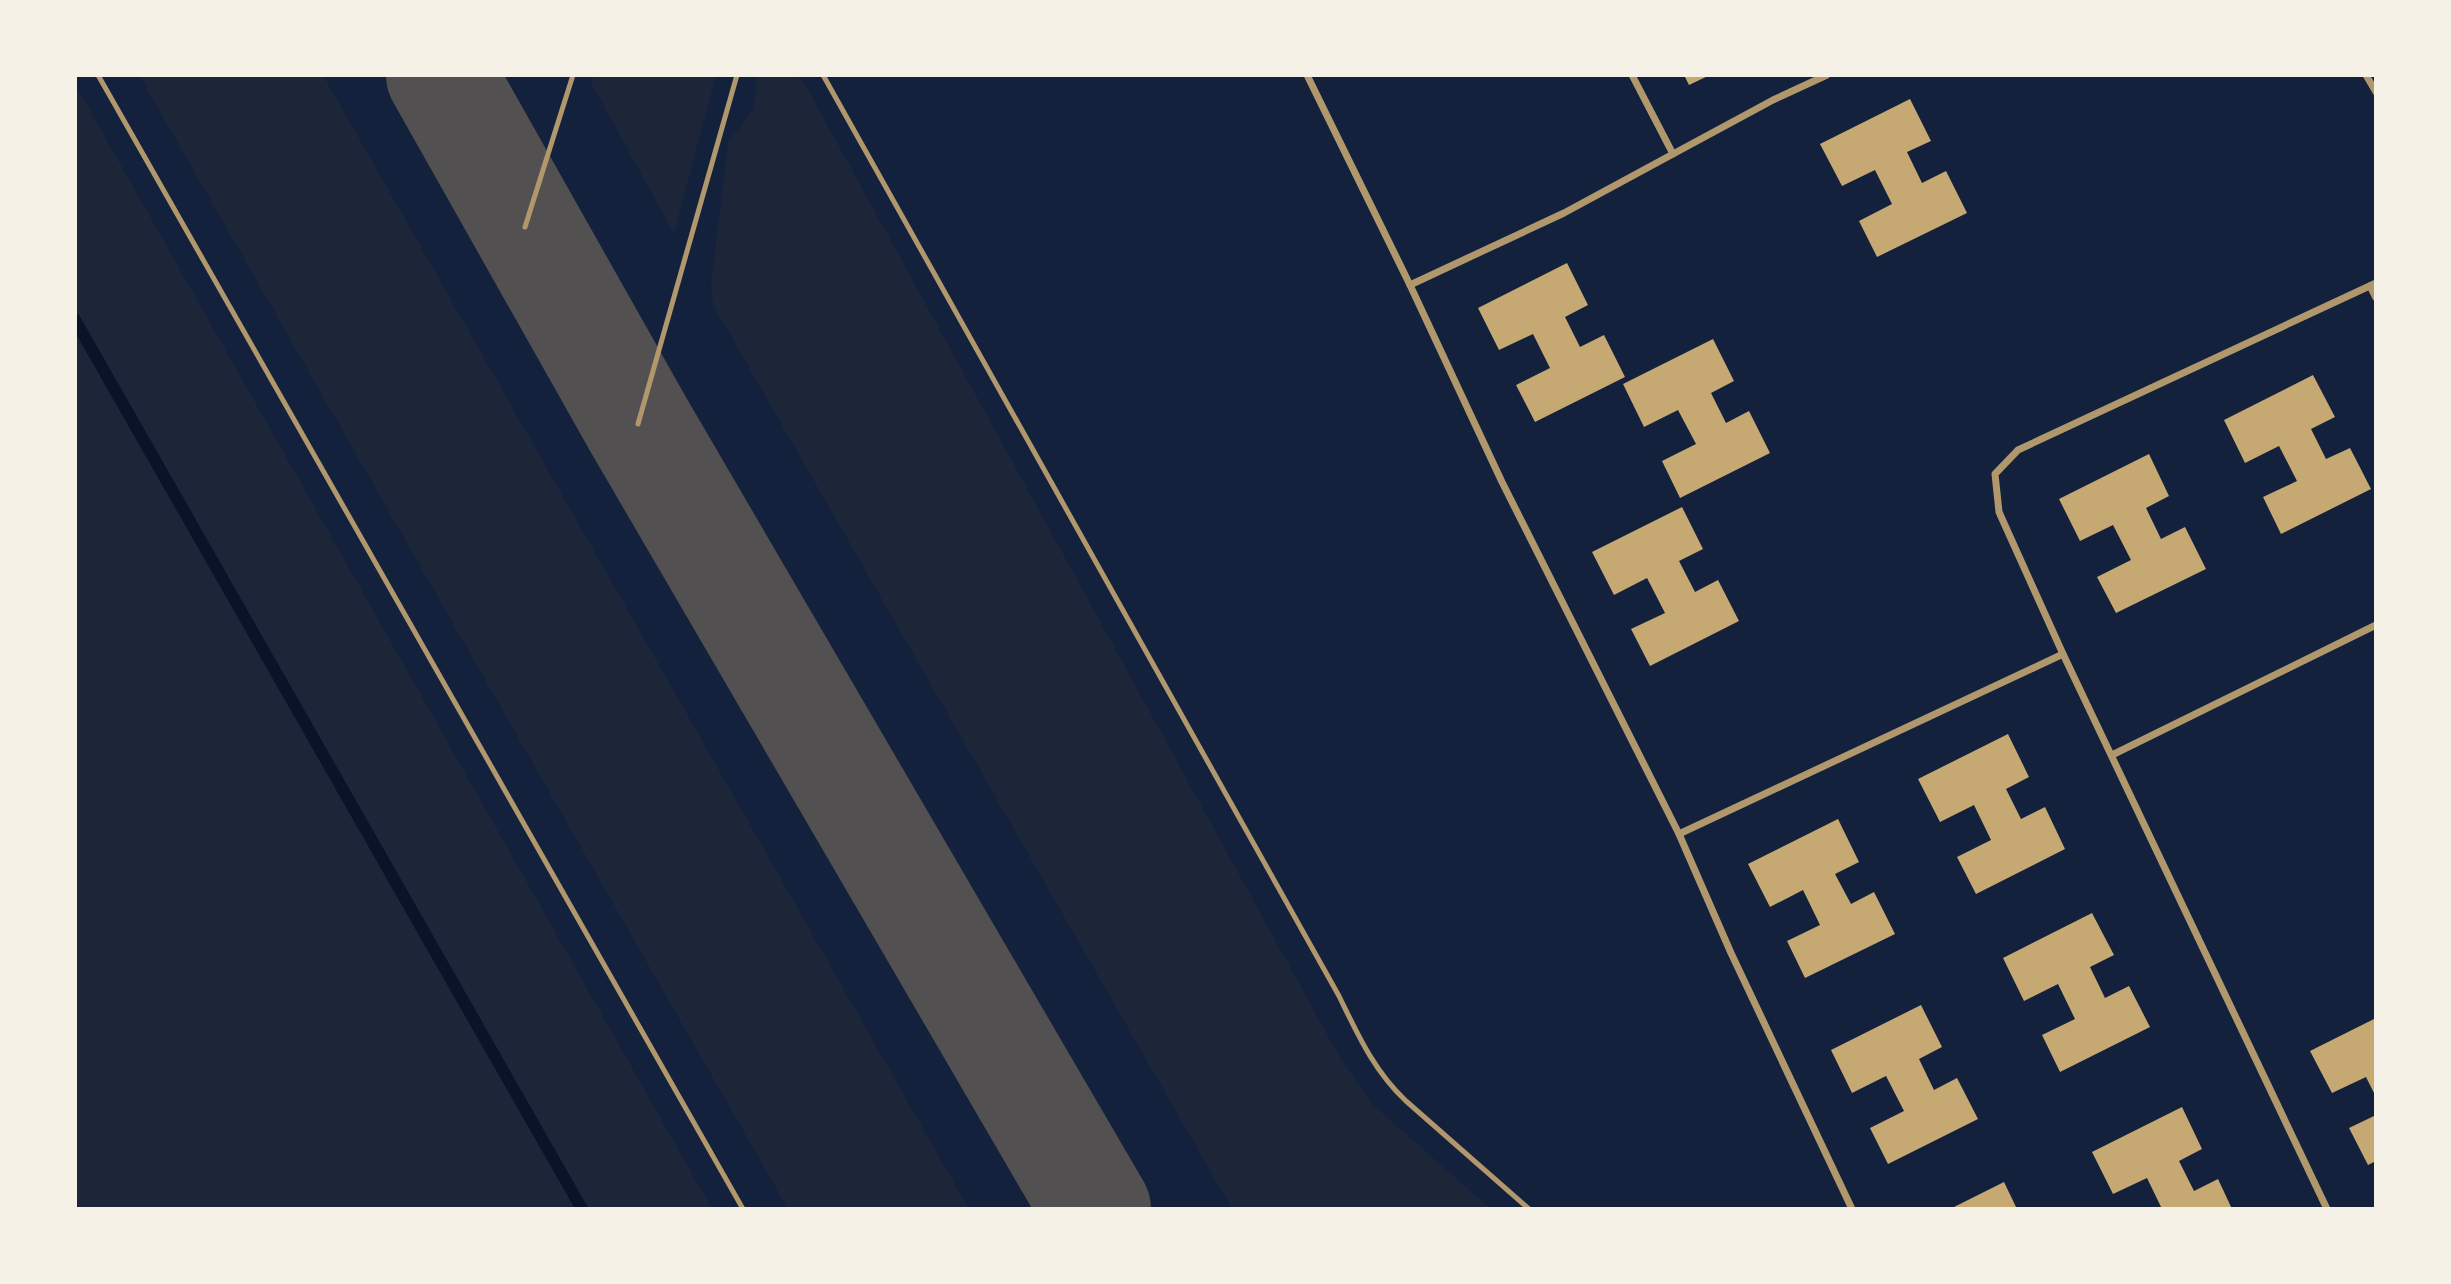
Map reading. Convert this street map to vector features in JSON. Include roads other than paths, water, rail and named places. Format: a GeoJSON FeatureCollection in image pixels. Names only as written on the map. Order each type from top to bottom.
{"type":"FeatureCollection","features":[{"type":"Feature","properties":{"kind":"street"},"geometry":{"type":"LineString","coordinates":[[1307,75],[1410,285],[1502,482],[1679,834],[1731,953],[1852,1209]]}},
{"type":"Feature","properties":{"kind":"street"},"geometry":{"type":"LineString","coordinates":[[1632,75],[1673,154]]}},
{"type":"Feature","properties":{"kind":"street"},"geometry":{"type":"LineString","coordinates":[[1410,285],[1564,213],[1773,100],[1827,75]]}},
{"type":"Feature","properties":{"kind":"street"},"geometry":{"type":"LineString","coordinates":[[2366,75],[2376,92]]}},
{"type":"Feature","properties":{"kind":"street"},"geometry":{"type":"LineString","coordinates":[[2327,1209],[2063,654],[1999,512],[1996,474],[2018,450],[2373,285],[2376,299]]}},
{"type":"Feature","properties":{"kind":"street"},"geometry":{"type":"LineString","coordinates":[[2112,755],[2376,625]]}},
{"type":"Feature","properties":{"kind":"street"},"geometry":{"type":"LineString","coordinates":[[1679,834],[2063,654]]}},
{"type":"Feature","properties":{"kind":"lane"},"geometry":{"type":"LineString","coordinates":[[99,75],[743,1209]]}},
{"type":"Feature","properties":{"kind":"lane"},"geometry":{"type":"LineString","coordinates":[[525,227],[573,75]]}},
{"type":"Feature","properties":{"kind":"lane"},"geometry":{"type":"LineString","coordinates":[[638,424],[737,75]]}},
{"type":"Feature","properties":{"kind":"lane"},"geometry":{"type":"LineString","coordinates":[[823,75],[1377,1068],[1387,1083],[1406,1101],[1529,1209]]}},
{"type":"Feature","properties":{"kind":"waterway"},"geometry":{"type":"LineString","coordinates":[[75,320],[582,1209]]}}]}
